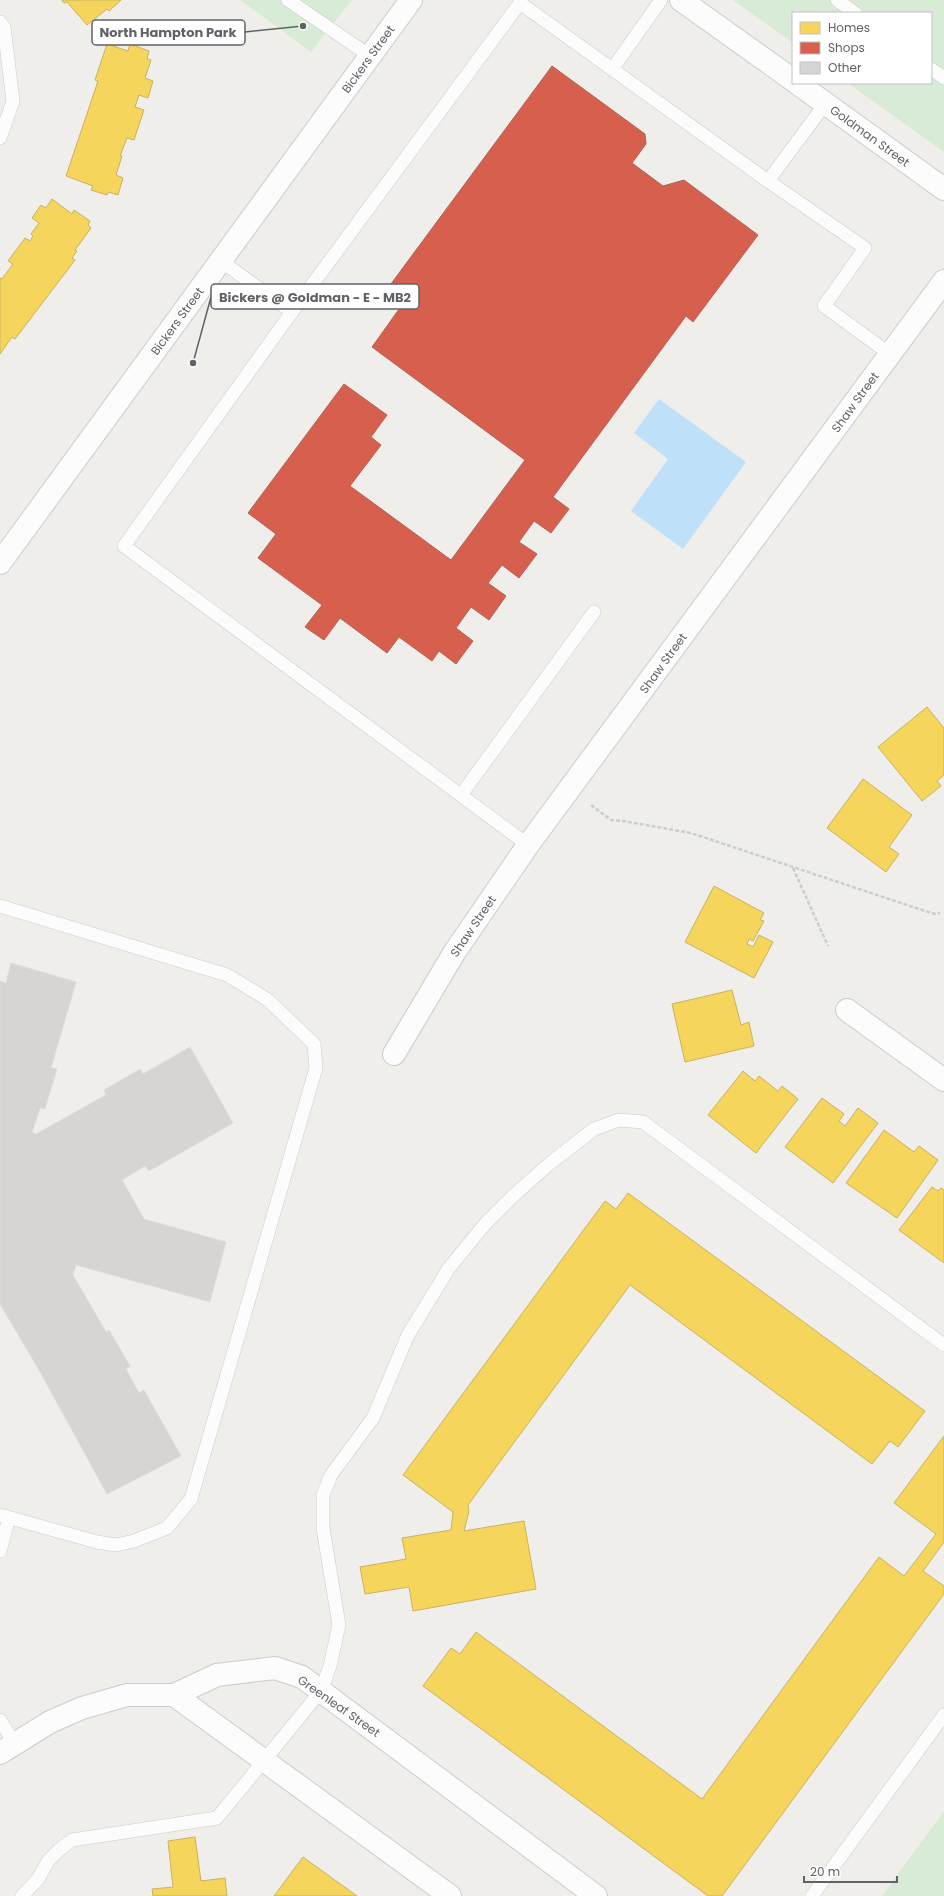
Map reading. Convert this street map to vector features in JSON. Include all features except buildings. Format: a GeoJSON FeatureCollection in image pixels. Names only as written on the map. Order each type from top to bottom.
{"type":"FeatureCollection","features":[{"type":"Feature","properties":{"kind":"street","name":"Bickers Street"},"geometry":{"type":"LineString","coordinates":[[0,563],[411,0]]}},
{"type":"Feature","properties":{"kind":"street"},"geometry":{"type":"LineString","coordinates":[[681,0],[792,79]]}},
{"type":"Feature","properties":{"kind":"street","name":"Goldman Street"},"geometry":{"type":"LineString","coordinates":[[798,84],[944,189]]}},
{"type":"Feature","properties":{"kind":"street","name":"Shaw Street"},"geometry":{"type":"LineString","coordinates":[[394,1054],[454,953],[528,846],[944,281]]}},
{"type":"Feature","properties":{"kind":"street"},"geometry":{"type":"LineString","coordinates":[[847,1010],[944,1080]]}},
{"type":"Feature","properties":{"kind":"street","name":"Greenleaf Street"},"geometry":{"type":"LineString","coordinates":[[8,1749],[50,1722],[82,1708],[126,1695],[174,1694],[217,1675],[275,1668],[302,1677],[596,1896]]}},
{"type":"Feature","properties":{"kind":"street"},"geometry":{"type":"LineString","coordinates":[[174,1694],[450,1896]]}},
{"type":"Feature","properties":{"kind":"lane"},"geometry":{"type":"LineString","coordinates":[[288,0],[370,56]]}},
{"type":"Feature","properties":{"kind":"lane"},"geometry":{"type":"LineString","coordinates":[[613,68],[662,0]]}},
{"type":"Feature","properties":{"kind":"lane"},"geometry":{"type":"LineString","coordinates":[[837,0],[854,12]]}},
{"type":"Feature","properties":{"kind":"lane"},"geometry":{"type":"LineString","coordinates":[[528,846],[461,794],[124,546],[292,312],[520,3],[613,68],[768,181],[865,248],[824,306],[890,354]]}},
{"type":"Feature","properties":{"kind":"lane"},"geometry":{"type":"LineString","coordinates":[[0,22],[4,27],[13,101],[0,138]]}},
{"type":"Feature","properties":{"kind":"lane"},"geometry":{"type":"LineString","coordinates":[[932,70],[944,78]]}},
{"type":"Feature","properties":{"kind":"lane"},"geometry":{"type":"LineString","coordinates":[[768,181],[826,104]]}},
{"type":"Feature","properties":{"kind":"lane"},"geometry":{"type":"LineString","coordinates":[[221,261],[292,312]]}},
{"type":"Feature","properties":{"kind":"lane"},"geometry":{"type":"LineString","coordinates":[[461,794],[594,612]]}},
{"type":"Feature","properties":{"kind":"lane"},"geometry":{"type":"LineString","coordinates":[[0,906],[227,975],[268,1000],[314,1044],[316,1068],[191,1500],[167,1528],[134,1541],[116,1544],[97,1542],[5,1517],[0,1551]]}},
{"type":"Feature","properties":{"kind":"lane"},"geometry":{"type":"LineString","coordinates":[[22,1896],[38,1879],[49,1860],[72,1840],[217,1818],[320,1691],[330,1666],[339,1625],[324,1528],[324,1495],[331,1475],[373,1418],[408,1335],[449,1268],[485,1224],[512,1197],[549,1164],[594,1129],[619,1120],[643,1122],[944,1345]]}},
{"type":"Feature","properties":{"kind":"lane"},"geometry":{"type":"LineString","coordinates":[[812,1896],[944,1715]]}},
{"type":"Feature","properties":{"kind":"lane"},"geometry":{"type":"LineString","coordinates":[[0,1720],[8,1749]]}},
{"type":"Feature","properties":{"kind":"path"},"geometry":{"type":"LineString","coordinates":[[570,789],[611,820],[691,833],[925,911],[935,914],[940,913]]}},
{"type":"Feature","properties":{"kind":"path"},"geometry":{"type":"LineString","coordinates":[[793,867],[828,946]]}},
{"type":"Feature","properties":{"kind":"green space"},"geometry":{"type":"Polygon","coordinates":[[[240,0],[352,0],[311,52],[240,0]]]}},
{"type":"Feature","properties":{"kind":"green space"},"geometry":{"type":"Polygon","coordinates":[[[733,0],[944,0],[944,152],[849,84],[932,84],[932,12],[792,12],[792,42],[733,0]]]}},
{"type":"Feature","properties":{"kind":"green space"},"geometry":{"type":"Polygon","coordinates":[[[944,1811],[944,1896],[882,1896],[944,1811]]]}},
{"type":"Feature","properties":{"kind":"water"},"geometry":{"type":"Polygon","coordinates":[[[659,399],[746,462],[683,549],[631,511],[668,459],[634,433],[659,399]]]}},
{"type":"Feature","properties":{"kind":"place","name":"North Hampton Park"},"geometry":{"type":"Point","coordinates":[303,26]}},
{"type":"Feature","properties":{"kind":"place","name":"Bickers @ Goldman - E - MB2"},"geometry":{"type":"Point","coordinates":[193,363]}}]}
